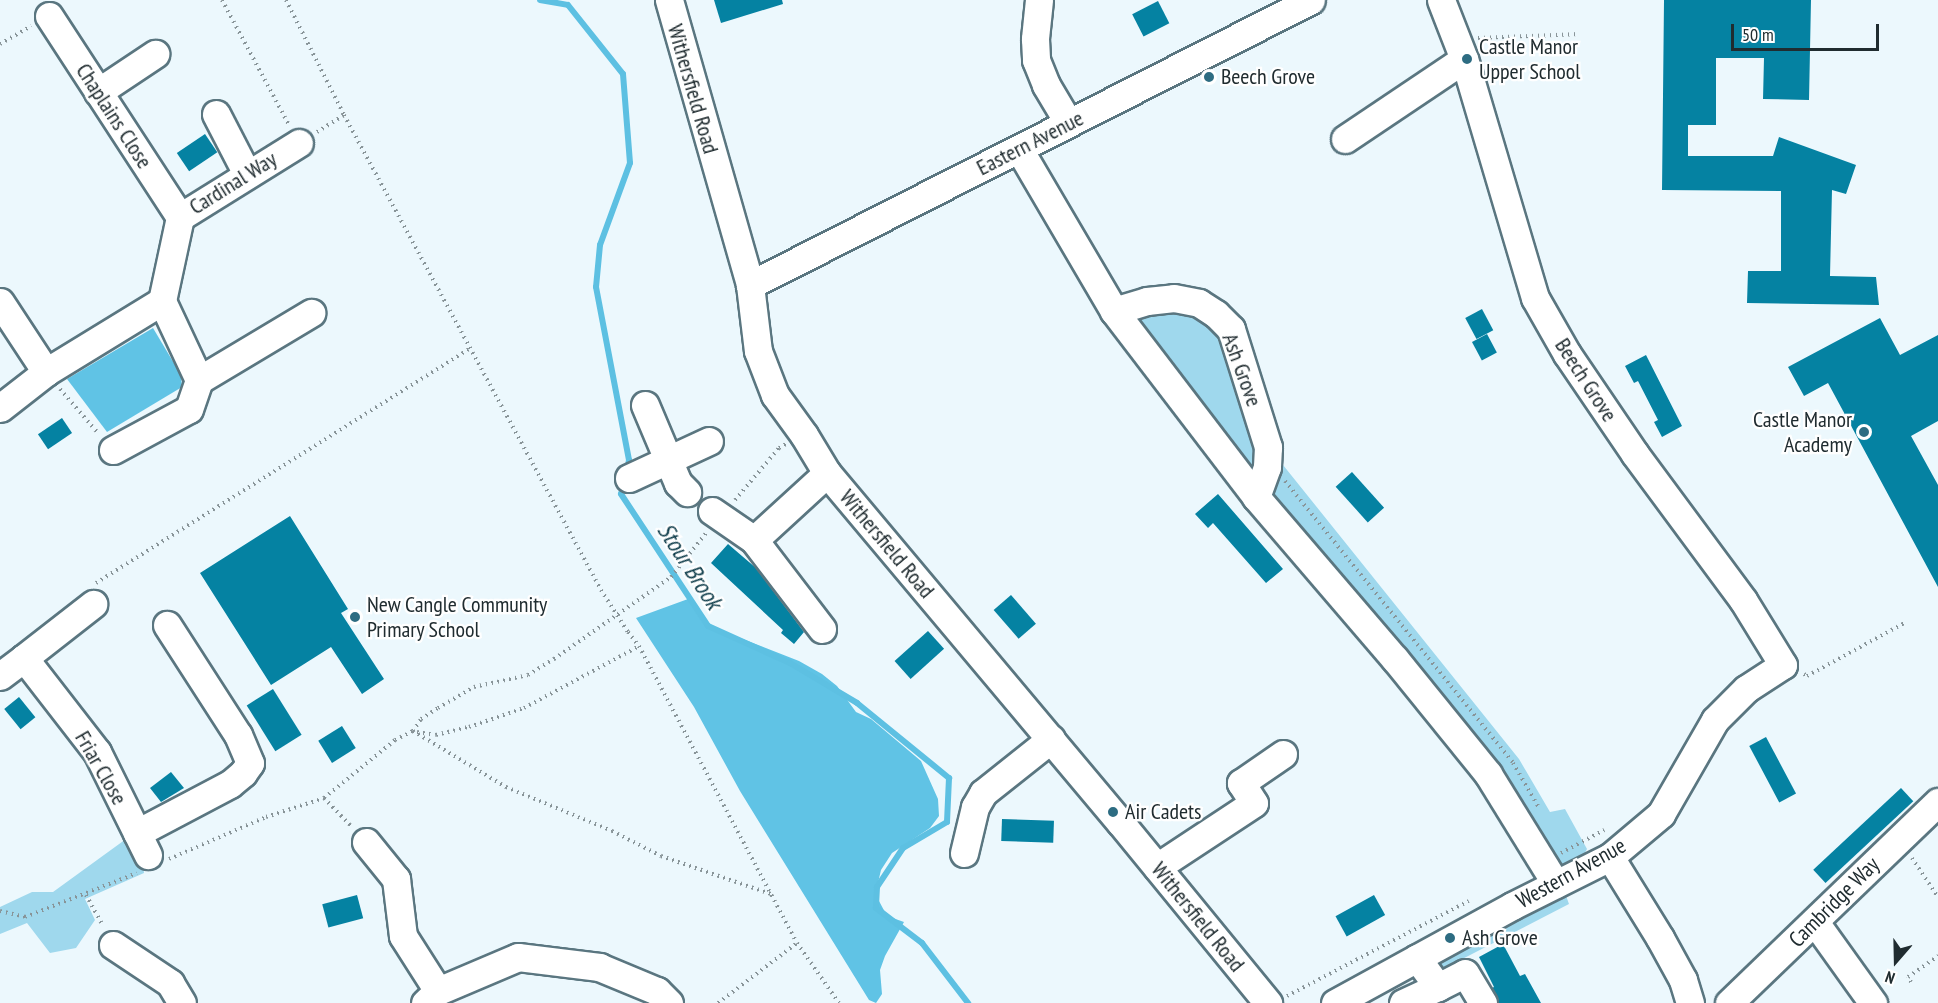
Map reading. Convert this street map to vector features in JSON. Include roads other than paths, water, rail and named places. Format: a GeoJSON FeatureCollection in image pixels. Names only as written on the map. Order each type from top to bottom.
{"type":"FeatureCollection","features":[{"type":"Feature","properties":{"kind":"street","name":"Withersfield Road"},"geometry":{"type":"LineString","coordinates":[[669,0],[750,285],[758,351],[775,395],[827,472],[1268,1003]]}},
{"type":"Feature","properties":{"kind":"street"},"geometry":{"type":"LineString","coordinates":[[1040,0],[1035,39],[1036,60],[1046,85],[1068,122]]}},
{"type":"Feature","properties":{"kind":"street","name":"Eastern Avenue"},"geometry":{"type":"LineString","coordinates":[[750,285],[1311,0]]}},
{"type":"Feature","properties":{"kind":"street","name":"Beech Grove"},"geometry":{"type":"LineString","coordinates":[[1441,0],[1462,55],[1535,298],[1567,354],[1635,454],[1743,600],[1783,665]]}},
{"type":"Feature","properties":{"kind":"street","name":"Chaplains Close"},"geometry":{"type":"LineString","coordinates":[[49,16],[180,217]]}},
{"type":"Feature","properties":{"kind":"street"},"geometry":{"type":"LineString","coordinates":[[98,92],[155,54]]}},
{"type":"Feature","properties":{"kind":"street"},"geometry":{"type":"LineString","coordinates":[[1345,139],[1462,55]]}},
{"type":"Feature","properties":{"kind":"street"},"geometry":{"type":"LineString","coordinates":[[216,114],[248,174]]}},
{"type":"Feature","properties":{"kind":"street","name":"Cardinal Way"},"geometry":{"type":"LineString","coordinates":[[162,301],[180,217],[298,143]]}},
{"type":"Feature","properties":{"kind":"street"},"geometry":{"type":"LineString","coordinates":[[1019,149],[1114,311],[1257,497],[1395,659],[1488,774],[1556,884]]}},
{"type":"Feature","properties":{"kind":"street","name":"Ash Grove"},"geometry":{"type":"LineString","coordinates":[[1114,311],[1147,301],[1174,298],[1199,303],[1216,314],[1231,329],[1268,447],[1267,467],[1257,497]]}},
{"type":"Feature","properties":{"kind":"street"},"geometry":{"type":"LineString","coordinates":[[0,408],[46,372],[162,301],[199,380]]}},
{"type":"Feature","properties":{"kind":"street"},"geometry":{"type":"LineString","coordinates":[[0,302],[46,372]]}},
{"type":"Feature","properties":{"kind":"street"},"geometry":{"type":"LineString","coordinates":[[113,450],[189,409],[199,380],[311,313]]}},
{"type":"Feature","properties":{"kind":"street"},"geometry":{"type":"LineString","coordinates":[[645,405],[678,483],[687,492]]}},
{"type":"Feature","properties":{"kind":"street"},"geometry":{"type":"LineString","coordinates":[[629,478],[709,441]]}},
{"type":"Feature","properties":{"kind":"street"},"geometry":{"type":"LineString","coordinates":[[754,540],[827,472]]}},
{"type":"Feature","properties":{"kind":"street"},"geometry":{"type":"LineString","coordinates":[[716,513],[754,540],[822,629]]}},
{"type":"Feature","properties":{"kind":"street"},"geometry":{"type":"LineString","coordinates":[[0,676],[93,604]]}},
{"type":"Feature","properties":{"kind":"street","name":"Friar Close"},"geometry":{"type":"LineString","coordinates":[[24,658],[97,752],[142,844],[230,784],[243,773],[250,763],[238,735],[167,625]]}},
{"type":"Feature","properties":{"kind":"street","name":"Western Avenue"},"geometry":{"type":"LineString","coordinates":[[1335,1003],[1610,857],[1661,814],[1715,720],[1746,689],[1783,665]]}},
{"type":"Feature","properties":{"kind":"street"},"geometry":{"type":"LineString","coordinates":[[964,853],[975,807],[983,793],[1051,739]]}},
{"type":"Feature","properties":{"kind":"street"},"geometry":{"type":"LineString","coordinates":[[1157,867],[1254,803],[1241,783],[1283,754]]}},
{"type":"Feature","properties":{"kind":"street","name":"Cambridge Way"},"geometry":{"type":"LineString","coordinates":[[1729,1003],[1815,922],[1898,837],[1938,801]]}},
{"type":"Feature","properties":{"kind":"street"},"geometry":{"type":"LineString","coordinates":[[366,842],[396,879],[403,936],[431,997],[518,957],[599,967],[657,991],[669,1003]]}},
{"type":"Feature","properties":{"kind":"street"},"geometry":{"type":"LineString","coordinates":[[1610,857],[1660,938],[1683,980],[1690,1003]]}},
{"type":"Feature","properties":{"kind":"street"},"geometry":{"type":"LineString","coordinates":[[1815,922],[1873,1003]]}},
{"type":"Feature","properties":{"kind":"street"},"geometry":{"type":"LineString","coordinates":[[113,945],[170,983],[182,1003]]}},
{"type":"Feature","properties":{"kind":"street"},"geometry":{"type":"LineString","coordinates":[[1417,958],[1438,987]]}},
{"type":"Feature","properties":{"kind":"street"},"geometry":{"type":"LineString","coordinates":[[1403,1003],[1465,973],[1483,1003]]}},
{"type":"Feature","properties":{"kind":"waterway","name":"Stour Brook"},"geometry":{"type":"LineString","coordinates":[[540,0],[568,5],[623,74],[630,163],[600,245],[596,287],[629,460],[627,470]]}},
{"type":"Feature","properties":{"kind":"waterway","name":"Stour Brook"},"geometry":{"type":"LineString","coordinates":[[624,483],[621,494],[708,626],[790,663],[857,703],[949,778],[947,822],[903,848],[877,887],[876,908],[922,943],[968,1003]]}},
{"type":"Feature","properties":{"kind":"place","name":"Castle Manor Upper School"},"geometry":{"type":"Point","coordinates":[1467,59]}},
{"type":"Feature","properties":{"kind":"place","name":"Beech Grove"},"geometry":{"type":"Point","coordinates":[1209,77]}},
{"type":"Feature","properties":{"kind":"place","name":"Castle Manor Academy"},"geometry":{"type":"Point","coordinates":[1864,432]}},
{"type":"Feature","properties":{"kind":"place","name":"New Cangle Community Primary School"},"geometry":{"type":"Point","coordinates":[355,617]}},
{"type":"Feature","properties":{"kind":"place","name":"Air Cadets"},"geometry":{"type":"Point","coordinates":[1113,812]}},
{"type":"Feature","properties":{"kind":"place","name":"Ash Grove"},"geometry":{"type":"Point","coordinates":[1450,938]}}]}
